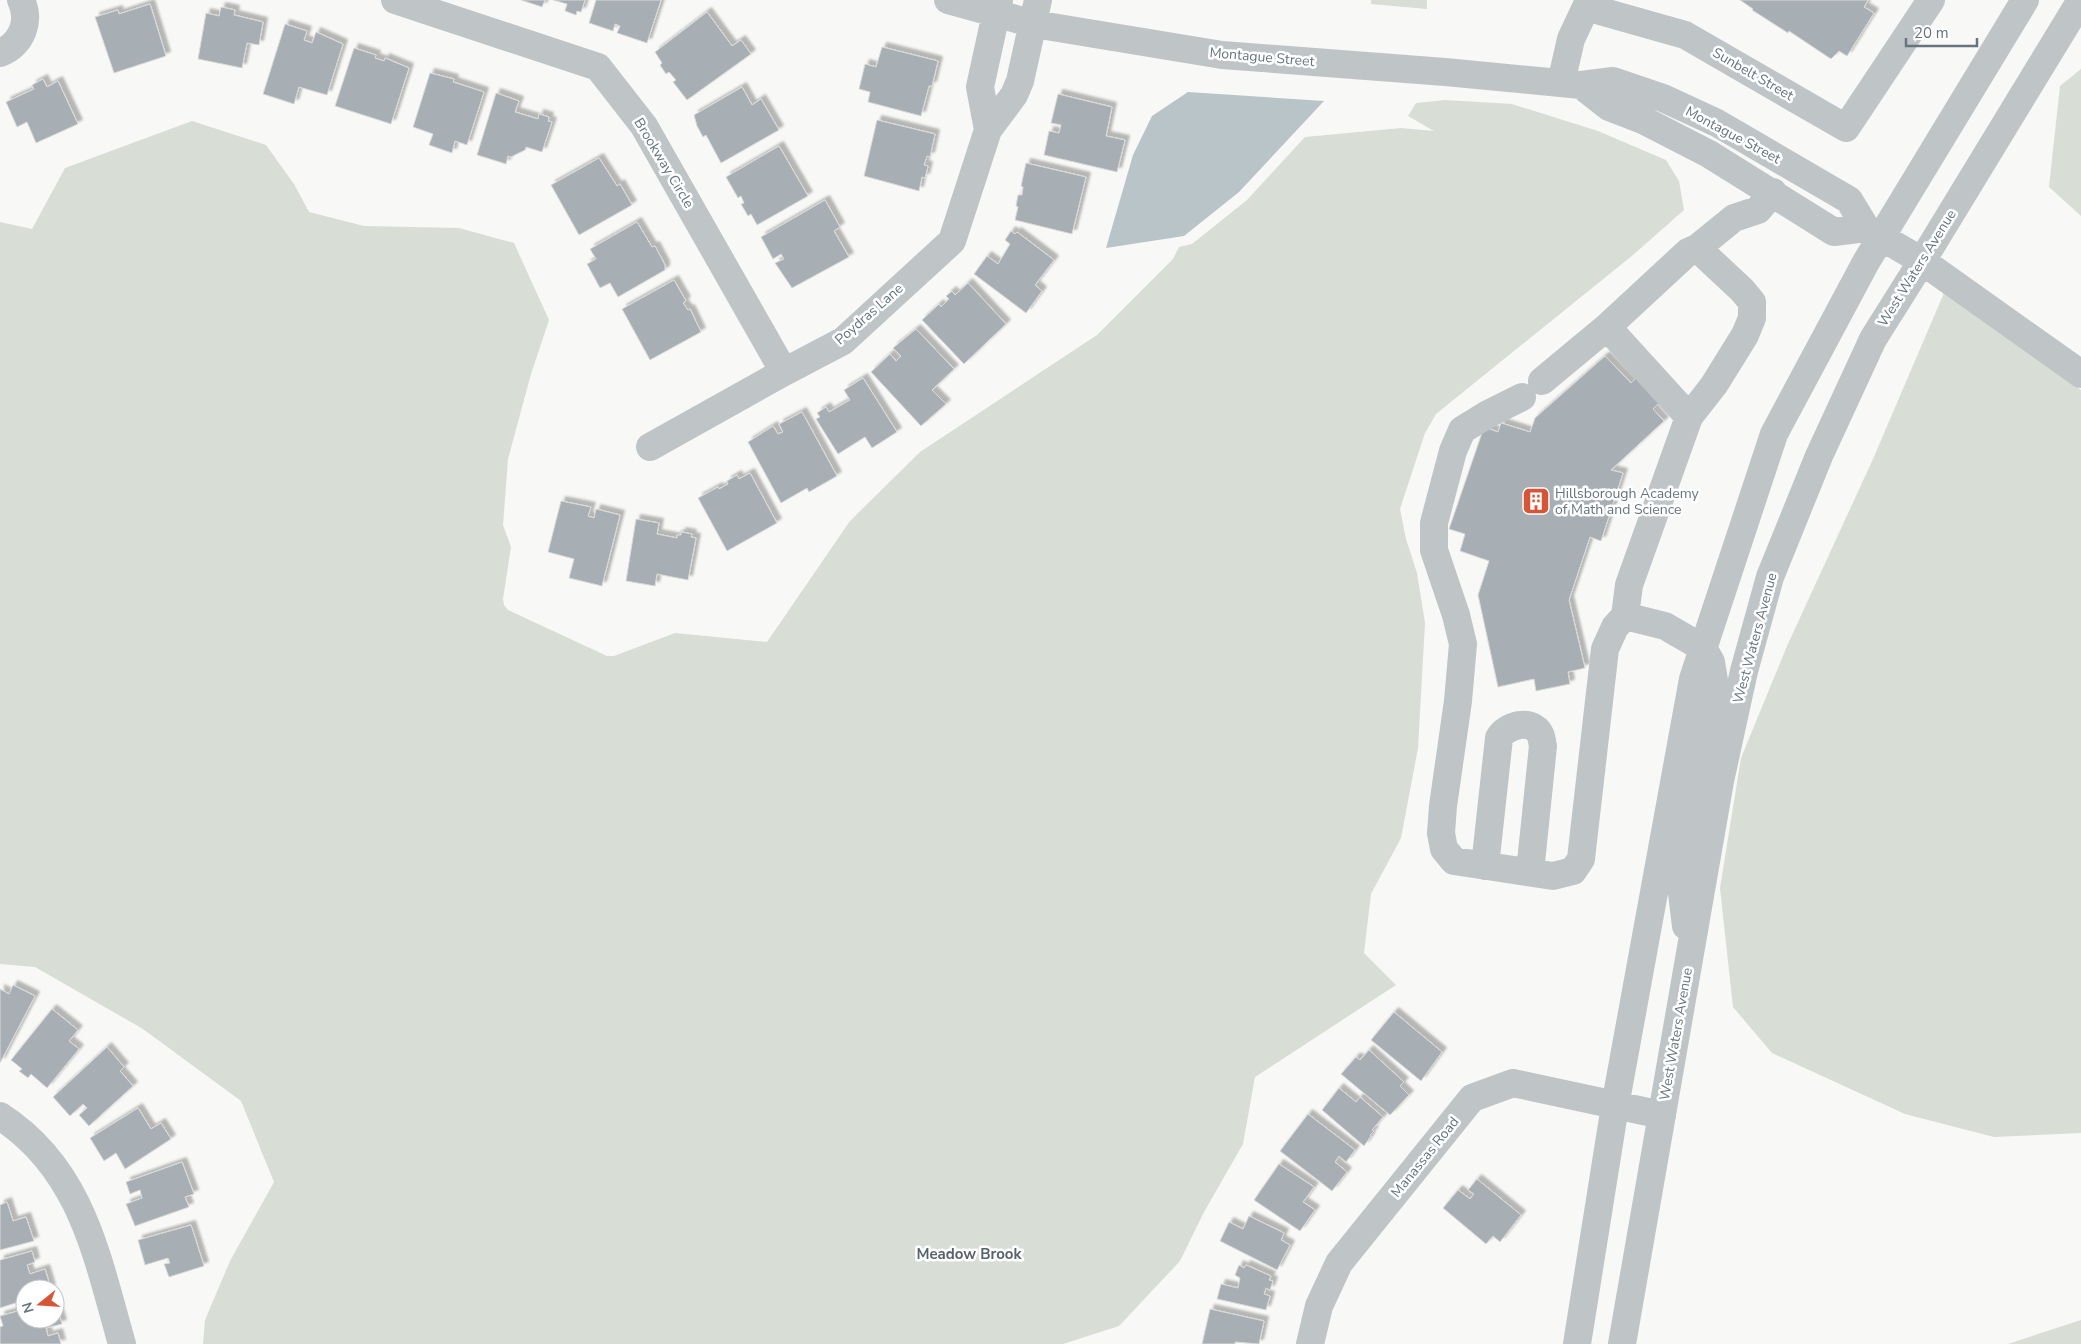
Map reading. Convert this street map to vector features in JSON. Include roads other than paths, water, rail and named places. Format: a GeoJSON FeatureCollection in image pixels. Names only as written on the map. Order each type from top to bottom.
{"type":"FeatureCollection","features":[{"type":"Feature","properties":{"kind":"street"},"geometry":{"type":"LineString","coordinates":[[0,53],[10,48],[22,34],[26,15],[21,0]]}},
{"type":"Feature","properties":{"kind":"street","name":"Brookway Circle"},"geometry":{"type":"LineString","coordinates":[[395,0],[598,67],[644,126],[784,372]]}},
{"type":"Feature","properties":{"kind":"street","name":"Montague Street"},"geometry":{"type":"LineString","coordinates":[[948,0],[1036,12],[1222,54],[1571,84],[1613,81],[1663,98],[1717,123],[1849,200],[1874,232],[1922,261],[2081,374]]}},
{"type":"Feature","properties":{"kind":"street","name":"Sunbelt Street"},"geometry":{"type":"LineString","coordinates":[[1571,84],[1570,39],[1584,4],[1638,10],[1686,34],[1846,128],[1931,0]]}},
{"type":"Feature","properties":{"kind":"street"},"geometry":{"type":"LineString","coordinates":[[1577,1344],[1615,1106],[1693,679],[1774,434],[1874,232],[2025,0]]}},
{"type":"Feature","properties":{"kind":"street","name":"West Waters Avenue"},"geometry":{"type":"LineString","coordinates":[[1622,1344],[1720,781],[1744,671],[1770,577],[1819,456],[1873,339],[2081,0]]}},
{"type":"Feature","properties":{"kind":"street","name":"Poydras Lane"},"geometry":{"type":"LineString","coordinates":[[988,130],[980,87],[997,7]]}},
{"type":"Feature","properties":{"kind":"street","name":"Poydras Lane"},"geometry":{"type":"LineString","coordinates":[[650,447],[843,341],[952,241],[988,130],[1014,96],[1020,81],[1036,12]]}},
{"type":"Feature","properties":{"kind":"street","name":"Montague Street"},"geometry":{"type":"LineString","coordinates":[[1571,84],[1609,107],[1645,121],[1709,154],[1773,192],[1834,232],[1874,232]]}},
{"type":"Feature","properties":{"kind":"street"},"geometry":{"type":"LineString","coordinates":[[1697,248],[1742,290],[1752,302],[1752,318],[1745,335],[1714,385],[1689,417],[1629,585],[1625,616],[1615,627],[1605,649],[1581,860],[1573,871],[1553,876],[1454,861],[1444,850],[1441,833],[1458,701],[1463,644],[1456,615],[1434,550],[1434,523],[1453,451],[1462,430],[1532,389],[1607,327],[1688,252],[1697,248],[1734,218],[1758,210],[1773,192]]}},
{"type":"Feature","properties":{"kind":"street"},"geometry":{"type":"LineString","coordinates":[[1607,327],[1689,417]]}},
{"type":"Feature","properties":{"kind":"street"},"geometry":{"type":"LineString","coordinates":[[1625,616],[1665,626],[1703,648],[1711,662],[1715,687],[1680,877],[1690,952]]}},
{"type":"Feature","properties":{"kind":"street"},"geometry":{"type":"LineString","coordinates":[[1485,866],[1498,738],[1502,732],[1510,727],[1524,725],[1533,727],[1540,734],[1543,746],[1530,872]]}},
{"type":"Feature","properties":{"kind":"street","name":"Manassas Road"},"geometry":{"type":"LineString","coordinates":[[1310,1344],[1319,1306],[1339,1263],[1472,1098],[1513,1083],[1662,1115]]}},
{"type":"Feature","properties":{"kind":"street"},"geometry":{"type":"LineString","coordinates":[[0,1116],[15,1126],[48,1159],[73,1195],[90,1235],[122,1344]]}},
{"type":"Feature","properties":{"kind":"place","name":"Hillsborough Academy of Math and Science"},"geometry":{"type":"Point","coordinates":[1536,501]}},
{"type":"Feature","properties":{"kind":"district","name":"Meadow Brook"},"geometry":{"type":"Point","coordinates":[969,1254]}}]}
